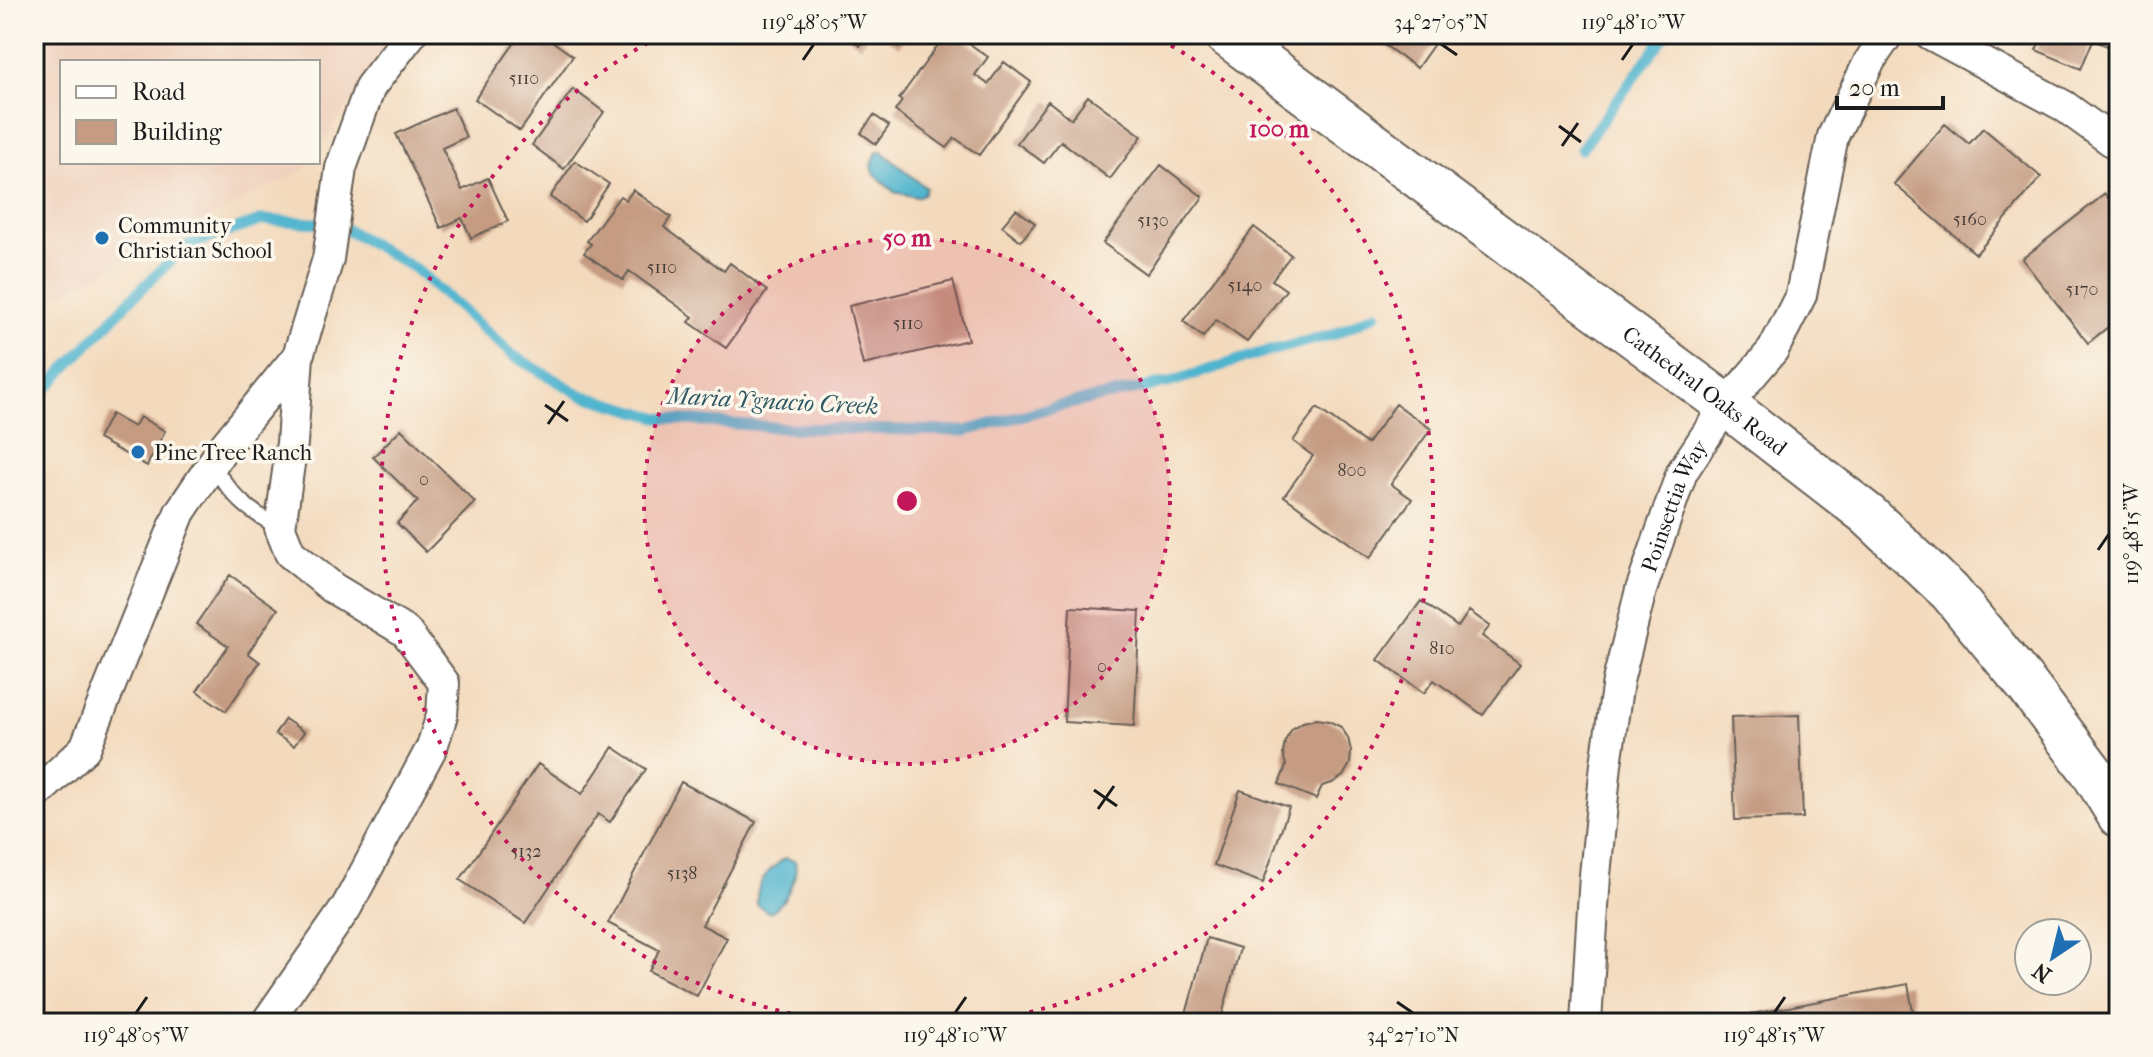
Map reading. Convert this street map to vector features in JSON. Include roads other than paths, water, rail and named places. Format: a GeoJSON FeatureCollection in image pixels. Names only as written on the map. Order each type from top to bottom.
{"type":"FeatureCollection","features":[{"type":"Feature","properties":{"kind":"main road","name":"Cathedral Oaks Road"},"geometry":{"type":"LineString","coordinates":[[1225,34],[1726,405],[1867,514],[1950,592],[2038,700],[2092,772],[2119,816]]}},
{"type":"Feature","properties":{"kind":"street"},"geometry":{"type":"LineString","coordinates":[[266,1023],[346,908],[432,747],[442,715],[444,683],[406,632],[333,588],[290,553],[280,528],[292,443],[298,356],[328,259],[341,168],[370,87],[411,34]]}},
{"type":"Feature","properties":{"kind":"street","name":"Poinsettia Way"},"geometry":{"type":"LineString","coordinates":[[1586,1023],[1600,827],[1618,681],[1641,590],[1682,472],[1726,405],[1773,350],[1801,295],[1833,136],[1869,62],[1888,34]]}},
{"type":"Feature","properties":{"kind":"street"},"geometry":{"type":"LineString","coordinates":[[1930,34],[2064,106],[2119,146]]}},
{"type":"Feature","properties":{"kind":"street"},"geometry":{"type":"LineString","coordinates":[[34,796],[85,748],[180,512],[212,465],[298,356]]}},
{"type":"Feature","properties":{"kind":"lane"},"geometry":{"type":"LineString","coordinates":[[212,465],[234,497],[254,514],[280,528]]}},
{"type":"Feature","properties":{"kind":"water"},"geometry":{"type":"Polygon","coordinates":[[[881,151],[926,188],[923,194],[917,197],[894,192],[874,173],[872,166],[876,153],[881,151]]]}},
{"type":"Feature","properties":{"kind":"water"},"geometry":{"type":"Polygon","coordinates":[[[785,858],[795,861],[795,875],[785,898],[768,912],[757,905],[758,890],[768,872],[785,858]]]}},
{"type":"Feature","properties":{"kind":"waterway","name":"Maria Ygnacio Creek"},"geometry":{"type":"LineString","coordinates":[[1581,149],[1666,34]]}},
{"type":"Feature","properties":{"kind":"waterway","name":"Maria Ygnacio Creek"},"geometry":{"type":"LineString","coordinates":[[34,393],[47,388],[186,246],[263,220],[337,224],[414,268],[514,356],[581,395],[660,418],[787,428],[966,431],[1049,408],[1171,382],[1258,354],[1335,334],[1376,314]]}},
{"type":"Feature","properties":{"kind":"place","name":"Community Christian School"},"geometry":{"type":"Point","coordinates":[102,238]}},
{"type":"Feature","properties":{"kind":"place","name":"Pine Tree Ranch"},"geometry":{"type":"Point","coordinates":[138,452]}}]}
